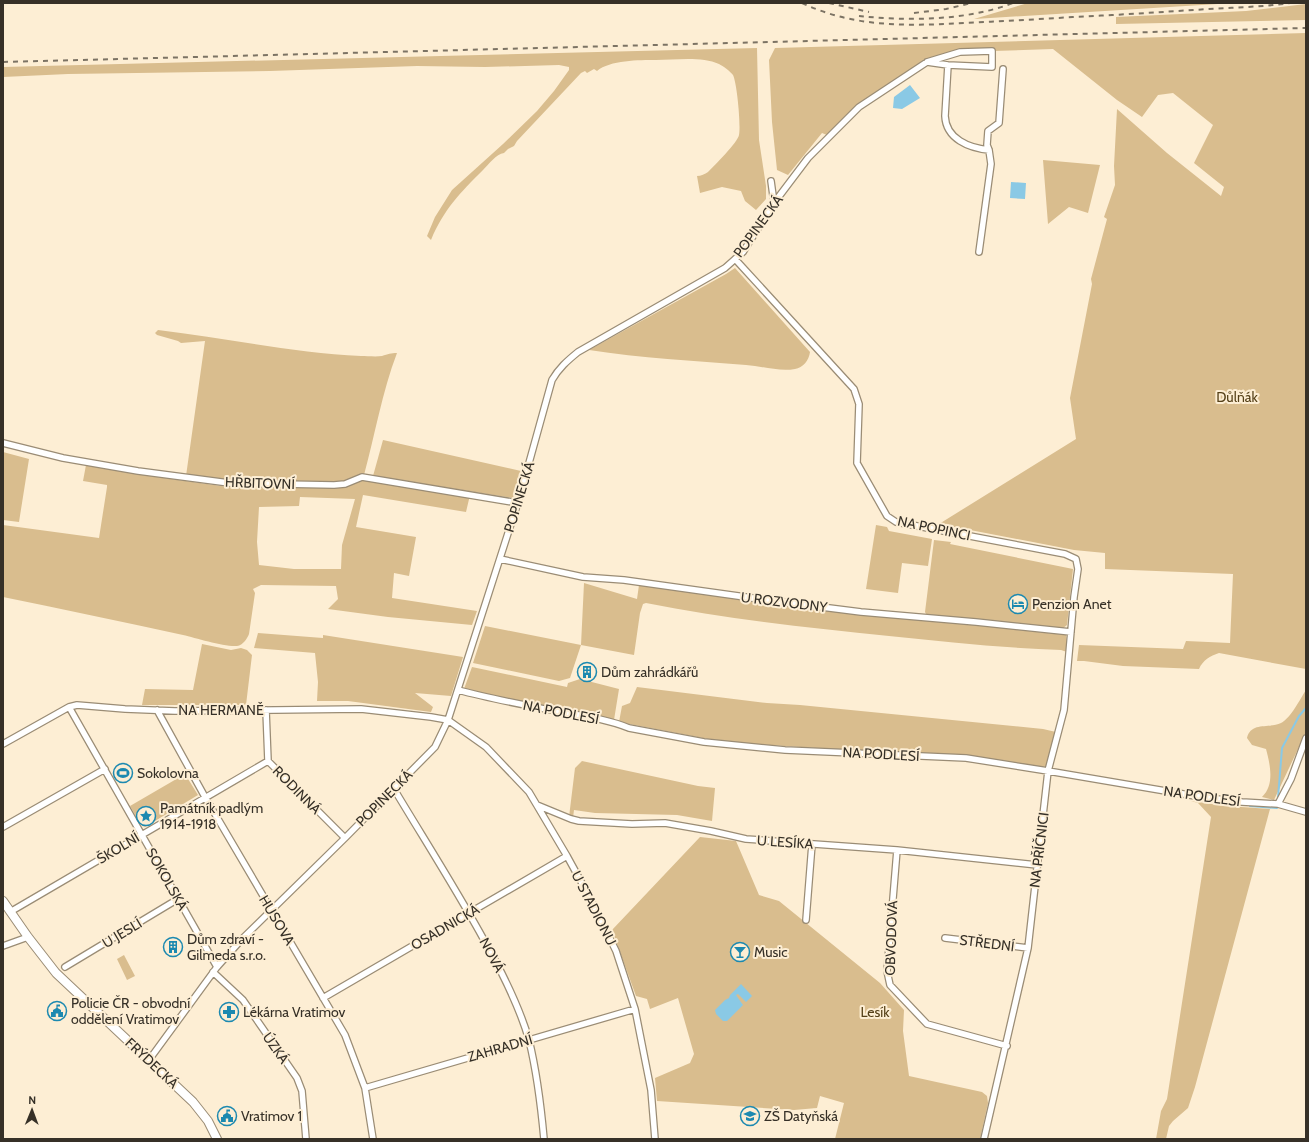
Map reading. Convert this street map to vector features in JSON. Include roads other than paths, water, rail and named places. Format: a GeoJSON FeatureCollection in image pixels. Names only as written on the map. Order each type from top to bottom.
{"type":"FeatureCollection","features":[{"type":"Feature","properties":{"kind":"main road","name":"FRÝDECKÁ"},"geometry":{"type":"LineString","coordinates":[[3,901],[28,937],[56,972],[193,1102],[208,1121],[217,1139]]}},
{"type":"Feature","properties":{"kind":"street","name":"POPINECKÁ"},"geometry":{"type":"LineString","coordinates":[[149,1060],[215,969],[242,939],[435,747],[448,720],[518,503],[552,380],[562,365],[578,352],[725,268],[736,259],[743,252],[774,203],[808,158],[859,107],[927,62],[960,52],[992,51],[992,67],[948,65]]}},
{"type":"Feature","properties":{"kind":"street"},"geometry":{"type":"LineString","coordinates":[[927,62],[948,65],[945,116],[945,124],[948,130],[963,143],[989,150]]}},
{"type":"Feature","properties":{"kind":"street"},"geometry":{"type":"LineString","coordinates":[[979,252],[991,164],[987,145],[988,131],[999,122],[1003,69]]}},
{"type":"Feature","properties":{"kind":"street"},"geometry":{"type":"LineString","coordinates":[[771,181],[774,203]]}},
{"type":"Feature","properties":{"kind":"street","name":"NA POPINCI"},"geometry":{"type":"LineString","coordinates":[[736,259],[854,389],[859,404],[857,462],[887,516],[896,522],[1065,554],[1076,559]]}},
{"type":"Feature","properties":{"kind":"street","name":"HŘBITOVNÍ"},"geometry":{"type":"LineString","coordinates":[[3,443],[63,458],[131,470],[229,483],[334,485],[345,484],[362,477],[518,503]]}},
{"type":"Feature","properties":{"kind":"street","name":"U ROZVODNY"},"geometry":{"type":"LineString","coordinates":[[500,559],[582,576],[624,580],[774,601],[861,612],[1071,632]]}},
{"type":"Feature","properties":{"kind":"street","name":"NA PŘÍČNICI"},"geometry":{"type":"LineString","coordinates":[[984,1139],[1007,1046],[1028,948],[1048,771],[1064,710],[1074,597],[1078,569],[1076,559]]}},
{"type":"Feature","properties":{"kind":"street","name":"NA PODLESÍ"},"geometry":{"type":"LineString","coordinates":[[458,690],[490,698],[618,723],[629,728],[704,742],[786,750],[966,758],[1201,797],[1242,802],[1278,804],[1306,812]]}},
{"type":"Feature","properties":{"kind":"street","name":"NA HERMANĚ"},"geometry":{"type":"LineString","coordinates":[[3,744],[69,707],[76,705],[157,710],[361,709],[448,720]]}},
{"type":"Feature","properties":{"kind":"street","name":"SOKOLSKÁ"},"geometry":{"type":"LineString","coordinates":[[69,707],[178,899],[215,969]]}},
{"type":"Feature","properties":{"kind":"street","name":"HUSOVA"},"geometry":{"type":"LineString","coordinates":[[157,710],[205,797],[345,1035],[366,1088],[373,1139]]}},
{"type":"Feature","properties":{"kind":"street","name":"RODINNÁ"},"geometry":{"type":"LineString","coordinates":[[266,710],[268,761],[345,838]]}},
{"type":"Feature","properties":{"kind":"street","name":"U STADIONU"},"geometry":{"type":"LineString","coordinates":[[448,720],[486,747],[529,792],[590,898],[616,951],[635,1008],[651,1090],[655,1139]]}},
{"type":"Feature","properties":{"kind":"street"},"geometry":{"type":"LineString","coordinates":[[1278,804],[1291,779],[1306,738]]}},
{"type":"Feature","properties":{"kind":"street","name":"ŠKOLNÍ"},"geometry":{"type":"LineString","coordinates":[[10,912],[268,761]]}},
{"type":"Feature","properties":{"kind":"street"},"geometry":{"type":"LineString","coordinates":[[3,827],[104,769]]}},
{"type":"Feature","properties":{"kind":"street","name":"NOVÁ"},"geometry":{"type":"LineString","coordinates":[[394,789],[469,913],[501,971],[516,1002],[529,1039],[541,1097],[544,1139]]}},
{"type":"Feature","properties":{"kind":"street","name":"U LESÍKA"},"geometry":{"type":"LineString","coordinates":[[536,805],[579,821],[632,824],[665,823],[746,839],[896,850],[1037,864]]}},
{"type":"Feature","properties":{"kind":"street"},"geometry":{"type":"LineString","coordinates":[[806,920],[812,844]]}},
{"type":"Feature","properties":{"kind":"street","name":"OBVODOVÁ"},"geometry":{"type":"LineString","coordinates":[[896,850],[887,971],[890,984],[927,1024],[1007,1046]]}},
{"type":"Feature","properties":{"kind":"street","name":"OSADNICKÁ"},"geometry":{"type":"LineString","coordinates":[[323,998],[567,856]]}},
{"type":"Feature","properties":{"kind":"street","name":"U JESLÍ"},"geometry":{"type":"LineString","coordinates":[[65,967],[178,899]]}},
{"type":"Feature","properties":{"kind":"street"},"geometry":{"type":"LineString","coordinates":[[3,946],[28,937]]}},
{"type":"Feature","properties":{"kind":"street","name":"STŘEDNÍ"},"geometry":{"type":"LineString","coordinates":[[945,938],[1028,948]]}},
{"type":"Feature","properties":{"kind":"street","name":"ÚZKÁ"},"geometry":{"type":"LineString","coordinates":[[215,969],[243,1000],[297,1078],[302,1092],[306,1139]]}},
{"type":"Feature","properties":{"kind":"street","name":"ZAHRADNÍ"},"geometry":{"type":"LineString","coordinates":[[366,1088],[635,1008]]}},
{"type":"Feature","properties":{"kind":"water"},"geometry":{"type":"Polygon","coordinates":[[[910,85],[920,98],[902,109],[893,108],[894,97],[910,85]]]}},
{"type":"Feature","properties":{"kind":"water"},"geometry":{"type":"Polygon","coordinates":[[[1011,182],[1026,183],[1025,199],[1010,198],[1011,182]]]}},
{"type":"Feature","properties":{"kind":"water"},"geometry":{"type":"Polygon","coordinates":[[[741,984],[752,996],[746,1002],[738,994],[736,995],[743,1005],[727,1021],[723,1021],[716,1014],[715,1010],[729,998],[741,984]]]}},
{"type":"Feature","properties":{"kind":"waterway"},"geometry":{"type":"LineString","coordinates":[[1278,798],[1282,748],[1299,716],[1306,708]]}},
{"type":"Feature","properties":{"kind":"waterway"},"geometry":{"type":"LineString","coordinates":[[1250,806],[1277,808]]}},
{"type":"Feature","properties":{"kind":"railway"},"geometry":{"type":"LineString","coordinates":[[802,3],[824,12],[847,18],[869,22],[915,25],[1127,14],[1290,3]]}},
{"type":"Feature","properties":{"kind":"railway"},"geometry":{"type":"LineString","coordinates":[[829,3],[869,12]]}},
{"type":"Feature","properties":{"kind":"railway"},"geometry":{"type":"LineString","coordinates":[[914,13],[946,9],[972,3]]}},
{"type":"Feature","properties":{"kind":"railway"},"geometry":{"type":"LineString","coordinates":[[859,16],[897,19],[937,18],[976,13],[1013,3]]}},
{"type":"Feature","properties":{"kind":"railway"},"geometry":{"type":"LineString","coordinates":[[3,62],[1306,28]]}},
{"type":"Feature","properties":{"kind":"place","name":"Penzion Anet"},"geometry":{"type":"Point","coordinates":[1018,604]}},
{"type":"Feature","properties":{"kind":"place","name":"Dům zahrádkářů"},"geometry":{"type":"Point","coordinates":[587,672]}},
{"type":"Feature","properties":{"kind":"place","name":"Sokolovna"},"geometry":{"type":"Point","coordinates":[123,773]}},
{"type":"Feature","properties":{"kind":"place","name":"Památník padlým 1914-1918"},"geometry":{"type":"Point","coordinates":[146,816]}},
{"type":"Feature","properties":{"kind":"place","name":"Dům zdraví - Gilmeda s.r.o."},"geometry":{"type":"Point","coordinates":[173,947]}},
{"type":"Feature","properties":{"kind":"place","name":"Music"},"geometry":{"type":"Point","coordinates":[740,952]}},
{"type":"Feature","properties":{"kind":"place","name":"Policie ČR - obvodní oddělení Vratimov"},"geometry":{"type":"Point","coordinates":[57,1011]}},
{"type":"Feature","properties":{"kind":"place","name":"Lékárna Vratimov"},"geometry":{"type":"Point","coordinates":[229,1012]}},
{"type":"Feature","properties":{"kind":"place","name":"Vratimov 1"},"geometry":{"type":"Point","coordinates":[227,1116]}},
{"type":"Feature","properties":{"kind":"place","name":"ZŠ Datyňská"},"geometry":{"type":"Point","coordinates":[750,1116]}},
{"type":"Feature","properties":{"kind":"park label","name":"Důlňák"},"geometry":{"type":"Point","coordinates":[1237,397]}},
{"type":"Feature","properties":{"kind":"park label","name":"Lesík"},"geometry":{"type":"Point","coordinates":[875,1012]}}]}
